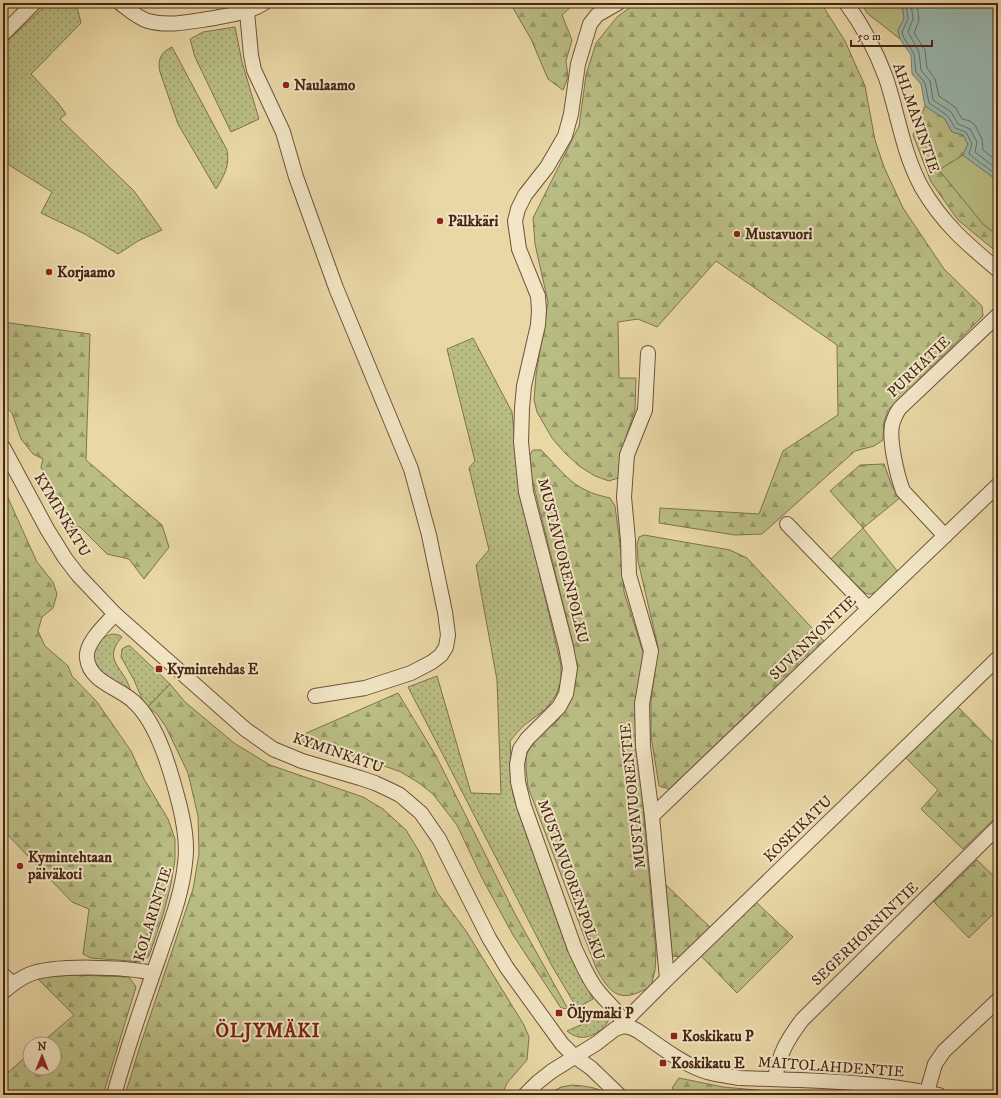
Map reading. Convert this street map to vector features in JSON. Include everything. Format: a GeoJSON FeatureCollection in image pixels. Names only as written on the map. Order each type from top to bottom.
{"type":"FeatureCollection","features":[{"type":"Feature","properties":{"kind":"street"},"geometry":{"type":"LineString","coordinates":[[3,34],[34,3]]}},
{"type":"Feature","properties":{"kind":"street"},"geometry":{"type":"LineString","coordinates":[[120,3],[131,12],[147,21],[162,23],[194,22],[247,12],[264,3]]}},
{"type":"Feature","properties":{"kind":"street","name":"MUSTAVUORENPOLKU"},"geometry":{"type":"LineString","coordinates":[[618,3],[597,15],[590,24],[578,64],[571,114],[565,136],[547,167],[526,195],[518,209],[515,221],[519,249],[538,296],[539,310],[538,325],[524,386],[522,408],[521,442],[526,492],[566,647],[570,668],[566,694],[559,707],[527,739],[520,749],[517,764],[518,782],[524,806],[575,949],[584,968],[598,990],[620,1015],[624,1026]]}},
{"type":"Feature","properties":{"kind":"street","name":"AHLMANINTIE"},"geometry":{"type":"LineString","coordinates":[[846,3],[860,24],[876,54],[886,78],[906,148],[922,187],[943,220],[966,244],[998,270]]}},
{"type":"Feature","properties":{"kind":"street"},"geometry":{"type":"LineString","coordinates":[[247,12],[254,70],[284,132],[296,177],[336,288],[411,469],[429,535],[445,612],[448,635],[446,647],[440,655],[432,662],[411,673],[365,688],[315,696]]}},
{"type":"Feature","properties":{"kind":"street","name":"PURHATIE"},"geometry":{"type":"LineString","coordinates":[[945,536],[903,491],[894,451],[892,427],[894,416],[900,408],[998,315]]}},
{"type":"Feature","properties":{"kind":"street","name":"MUSTAVUORENTIE"},"geometry":{"type":"LineString","coordinates":[[648,353],[645,410],[627,455],[624,497],[628,540],[629,575],[651,651],[642,704],[642,746],[652,816],[667,979]]}},
{"type":"Feature","properties":{"kind":"street","name":"KYMINKATU"},"geometry":{"type":"LineString","coordinates":[[3,447],[35,509],[55,543],[78,575],[115,614],[245,729],[273,749],[302,761],[375,783],[400,795],[421,813],[439,839],[489,938],[507,968],[562,1044],[574,1056],[591,1068],[619,1095]]}},
{"type":"Feature","properties":{"kind":"street","name":"SUVANNONTIE"},"geometry":{"type":"LineString","coordinates":[[652,816],[998,485]]}},
{"type":"Feature","properties":{"kind":"street"},"geometry":{"type":"LineString","coordinates":[[787,524],[868,608]]}},
{"type":"Feature","properties":{"kind":"street","name":"KOLARINTIE"},"geometry":{"type":"LineString","coordinates":[[114,1095],[125,1056],[171,920],[186,863],[184,824],[179,803],[154,729],[145,714],[134,701],[95,674],[89,667],[87,652],[89,644],[115,614]]}},
{"type":"Feature","properties":{"kind":"street","name":"KOSKIKATU"},"geometry":{"type":"LineString","coordinates":[[624,1026],[630,1016],[667,979],[998,658]]}},
{"type":"Feature","properties":{"kind":"street","name":"SEGERHORNINTIE"},"geometry":{"type":"LineString","coordinates":[[775,1079],[781,1054],[790,1036],[802,1020],[998,827]]}},
{"type":"Feature","properties":{"kind":"street"},"geometry":{"type":"LineString","coordinates":[[6,984],[38,972],[72,968],[137,969],[153,973]]}},
{"type":"Feature","properties":{"kind":"street"},"geometry":{"type":"LineString","coordinates":[[933,1094],[938,1059],[944,1051],[998,1000]]}},
{"type":"Feature","properties":{"kind":"street"},"geometry":{"type":"LineString","coordinates":[[525,1095],[538,1082],[574,1056],[597,1043],[615,1029],[624,1026]]}},
{"type":"Feature","properties":{"kind":"street","name":"MAITOLAHDENTIE"},"geometry":{"type":"LineString","coordinates":[[624,1026],[632,1028],[689,1065],[720,1075],[740,1078],[872,1084],[933,1094]]}},
{"type":"Feature","properties":{"kind":"green space"},"geometry":{"type":"Polygon","coordinates":[[[52,3],[76,3],[81,23],[31,74],[58,103],[66,114],[60,119],[134,191],[162,230],[138,241],[118,254],[85,234],[41,213],[52,192],[9,165],[3,158],[3,45],[45,6],[52,3]]]}},
{"type":"Feature","properties":{"kind":"green space"},"geometry":{"type":"Polygon","coordinates":[[[510,3],[596,3],[592,5],[572,6],[562,15],[572,40],[566,61],[568,77],[563,90],[548,79],[531,39],[510,3]]]}},
{"type":"Feature","properties":{"kind":"green space"},"geometry":{"type":"Polygon","coordinates":[[[636,3],[821,3],[845,41],[865,86],[875,140],[884,167],[903,208],[944,269],[982,306],[983,316],[888,410],[884,422],[883,440],[874,446],[855,451],[762,534],[735,535],[659,523],[660,508],[759,514],[783,451],[838,415],[837,345],[716,261],[657,327],[638,319],[618,322],[619,378],[636,378],[635,410],[622,449],[618,478],[609,481],[595,476],[579,466],[552,438],[537,412],[534,400],[536,375],[548,302],[535,244],[533,218],[579,126],[586,75],[596,43],[617,17],[636,3]]]}},
{"type":"Feature","properties":{"kind":"green space"},"geometry":{"type":"Polygon","coordinates":[[[861,3],[902,3],[904,19],[898,30],[900,39],[867,13],[861,3]]]}},
{"type":"Feature","properties":{"kind":"green space"},"geometry":{"type":"Polygon","coordinates":[[[235,27],[242,62],[259,119],[231,132],[195,57],[190,39],[203,32],[235,27]]]}},
{"type":"Feature","properties":{"kind":"green space"},"geometry":{"type":"Polygon","coordinates":[[[172,47],[227,150],[227,166],[216,189],[178,124],[160,72],[159,64],[161,57],[165,51],[172,47]]]}},
{"type":"Feature","properties":{"kind":"green space"},"geometry":{"type":"Polygon","coordinates":[[[925,106],[945,119],[952,132],[963,135],[968,144],[963,155],[998,181],[998,253],[958,220],[931,182],[913,135],[925,106]]]}},
{"type":"Feature","properties":{"kind":"green space"},"geometry":{"type":"Polygon","coordinates":[[[963,155],[998,181],[998,236],[983,224],[939,170],[963,155]]]}},
{"type":"Feature","properties":{"kind":"green space"},"geometry":{"type":"Polygon","coordinates":[[[3,322],[90,334],[86,460],[162,525],[169,547],[144,579],[129,559],[107,554],[80,527],[72,528],[52,495],[41,467],[43,459],[33,454],[21,439],[12,413],[3,404],[3,322]]]}},
{"type":"Feature","properties":{"kind":"green space"},"geometry":{"type":"Polygon","coordinates":[[[473,338],[512,412],[518,473],[561,665],[561,681],[556,695],[546,709],[523,726],[510,741],[513,795],[576,967],[593,999],[577,1008],[552,966],[408,687],[437,676],[471,793],[501,794],[497,680],[476,565],[489,550],[469,468],[475,461],[447,349],[473,338]]]}},
{"type":"Feature","properties":{"kind":"green space"},"geometry":{"type":"Polygon","coordinates":[[[533,450],[541,450],[578,486],[597,495],[610,498],[615,506],[621,551],[624,592],[644,655],[635,715],[656,954],[655,970],[651,986],[632,995],[624,996],[612,991],[601,978],[596,968],[528,787],[526,756],[533,742],[558,720],[571,699],[575,673],[573,644],[531,475],[530,455],[533,450]]]}},
{"type":"Feature","properties":{"kind":"green space"},"geometry":{"type":"Polygon","coordinates":[[[884,464],[893,489],[901,497],[863,528],[830,491],[860,465],[884,464]]]}},
{"type":"Feature","properties":{"kind":"green space"},"geometry":{"type":"Polygon","coordinates":[[[3,487],[37,562],[53,582],[57,594],[53,608],[42,617],[38,631],[45,646],[68,666],[72,676],[97,702],[131,751],[144,779],[168,819],[175,839],[175,860],[171,884],[163,915],[149,956],[142,962],[91,958],[83,954],[89,909],[72,902],[3,830],[3,487]]]}},
{"type":"Feature","properties":{"kind":"green space"},"geometry":{"type":"Polygon","coordinates":[[[863,528],[898,572],[878,591],[869,594],[865,593],[830,560],[863,528]]]}},
{"type":"Feature","properties":{"kind":"green space"},"geometry":{"type":"Polygon","coordinates":[[[644,535],[730,550],[747,558],[824,641],[669,789],[659,786],[651,736],[651,701],[658,647],[638,561],[637,544],[639,537],[644,535]]]}},
{"type":"Feature","properties":{"kind":"green space"},"geometry":{"type":"Polygon","coordinates":[[[112,634],[122,637],[116,645],[114,659],[129,685],[131,693],[110,680],[98,669],[94,662],[93,655],[98,642],[112,634]]]}},
{"type":"Feature","properties":{"kind":"green space"},"geometry":{"type":"Polygon","coordinates":[[[130,646],[170,684],[148,707],[143,701],[134,680],[121,657],[122,649],[130,646]]]}},
{"type":"Feature","properties":{"kind":"green space"},"geometry":{"type":"Polygon","coordinates":[[[170,684],[185,702],[234,743],[270,765],[363,797],[383,809],[406,830],[420,853],[437,892],[466,931],[524,1025],[529,1037],[527,1060],[507,1083],[502,1095],[125,1095],[193,889],[199,854],[198,816],[188,773],[166,727],[157,714],[148,707],[170,684]]]}},
{"type":"Feature","properties":{"kind":"green space"},"geometry":{"type":"Polygon","coordinates":[[[398,693],[436,756],[515,914],[568,1009],[561,1008],[513,935],[482,878],[457,825],[433,794],[401,772],[365,759],[308,744],[295,738],[398,693]]]}},
{"type":"Feature","properties":{"kind":"green space"},"geometry":{"type":"Polygon","coordinates":[[[956,705],[998,748],[998,815],[963,849],[921,809],[938,790],[905,757],[956,705]]]}},
{"type":"Feature","properties":{"kind":"green space"},"geometry":{"type":"Polygon","coordinates":[[[977,860],[998,880],[998,909],[969,938],[934,902],[977,860]]]}},
{"type":"Feature","properties":{"kind":"green space"},"geometry":{"type":"Polygon","coordinates":[[[666,885],[711,928],[681,957],[672,956],[666,885]]]}},
{"type":"Feature","properties":{"kind":"green space"},"geometry":{"type":"Polygon","coordinates":[[[756,902],[793,937],[737,993],[701,956],[756,902]]]}},
{"type":"Feature","properties":{"kind":"green space"},"geometry":{"type":"Polygon","coordinates":[[[48,974],[129,977],[136,987],[103,1095],[3,1095],[3,1077],[22,1060],[22,1076],[62,1076],[62,1036],[49,1036],[74,1015],[35,976],[48,974]]]}},
{"type":"Feature","properties":{"kind":"green space"},"geometry":{"type":"Polygon","coordinates":[[[608,1013],[610,1017],[608,1021],[602,1029],[593,1035],[579,1037],[567,1031],[608,1013]]]}},
{"type":"Feature","properties":{"kind":"green space"},"geometry":{"type":"Polygon","coordinates":[[[679,1078],[723,1087],[811,1095],[677,1095],[672,1088],[679,1078]]]}},
{"type":"Feature","properties":{"kind":"green space"},"geometry":{"type":"Polygon","coordinates":[[[573,1085],[586,1086],[600,1090],[607,1095],[547,1095],[561,1087],[573,1085]]]}},
{"type":"Feature","properties":{"kind":"water"},"geometry":{"type":"Polygon","coordinates":[[[902,3],[998,3],[998,181],[963,155],[968,144],[963,135],[952,132],[945,119],[925,106],[921,84],[912,74],[911,55],[900,39],[898,30],[904,19],[902,3]]]}},
{"type":"Feature","properties":{"kind":"place","name":"Naulaamo"},"geometry":{"type":"Point","coordinates":[286,85]}},
{"type":"Feature","properties":{"kind":"place","name":"Pälkkäri"},"geometry":{"type":"Point","coordinates":[440,221]}},
{"type":"Feature","properties":{"kind":"place","name":"Mustavuori"},"geometry":{"type":"Point","coordinates":[737,234]}},
{"type":"Feature","properties":{"kind":"place","name":"Korjaamo"},"geometry":{"type":"Point","coordinates":[49,272]}},
{"type":"Feature","properties":{"kind":"place","name":"Kymintehdas E"},"geometry":{"type":"Point","coordinates":[159,669]}},
{"type":"Feature","properties":{"kind":"place","name":"Kymintehtaan päiväkoti"},"geometry":{"type":"Point","coordinates":[20,866]}},
{"type":"Feature","properties":{"kind":"place","name":"Öljymäki P"},"geometry":{"type":"Point","coordinates":[559,1013]}},
{"type":"Feature","properties":{"kind":"place","name":"Koskikatu P"},"geometry":{"type":"Point","coordinates":[674,1036]}},
{"type":"Feature","properties":{"kind":"place","name":"Koskikatu E"},"geometry":{"type":"Point","coordinates":[663,1063]}},
{"type":"Feature","properties":{"kind":"district","name":"ÖLJYMÄKI"},"geometry":{"type":"Point","coordinates":[268,1031]}}]}
